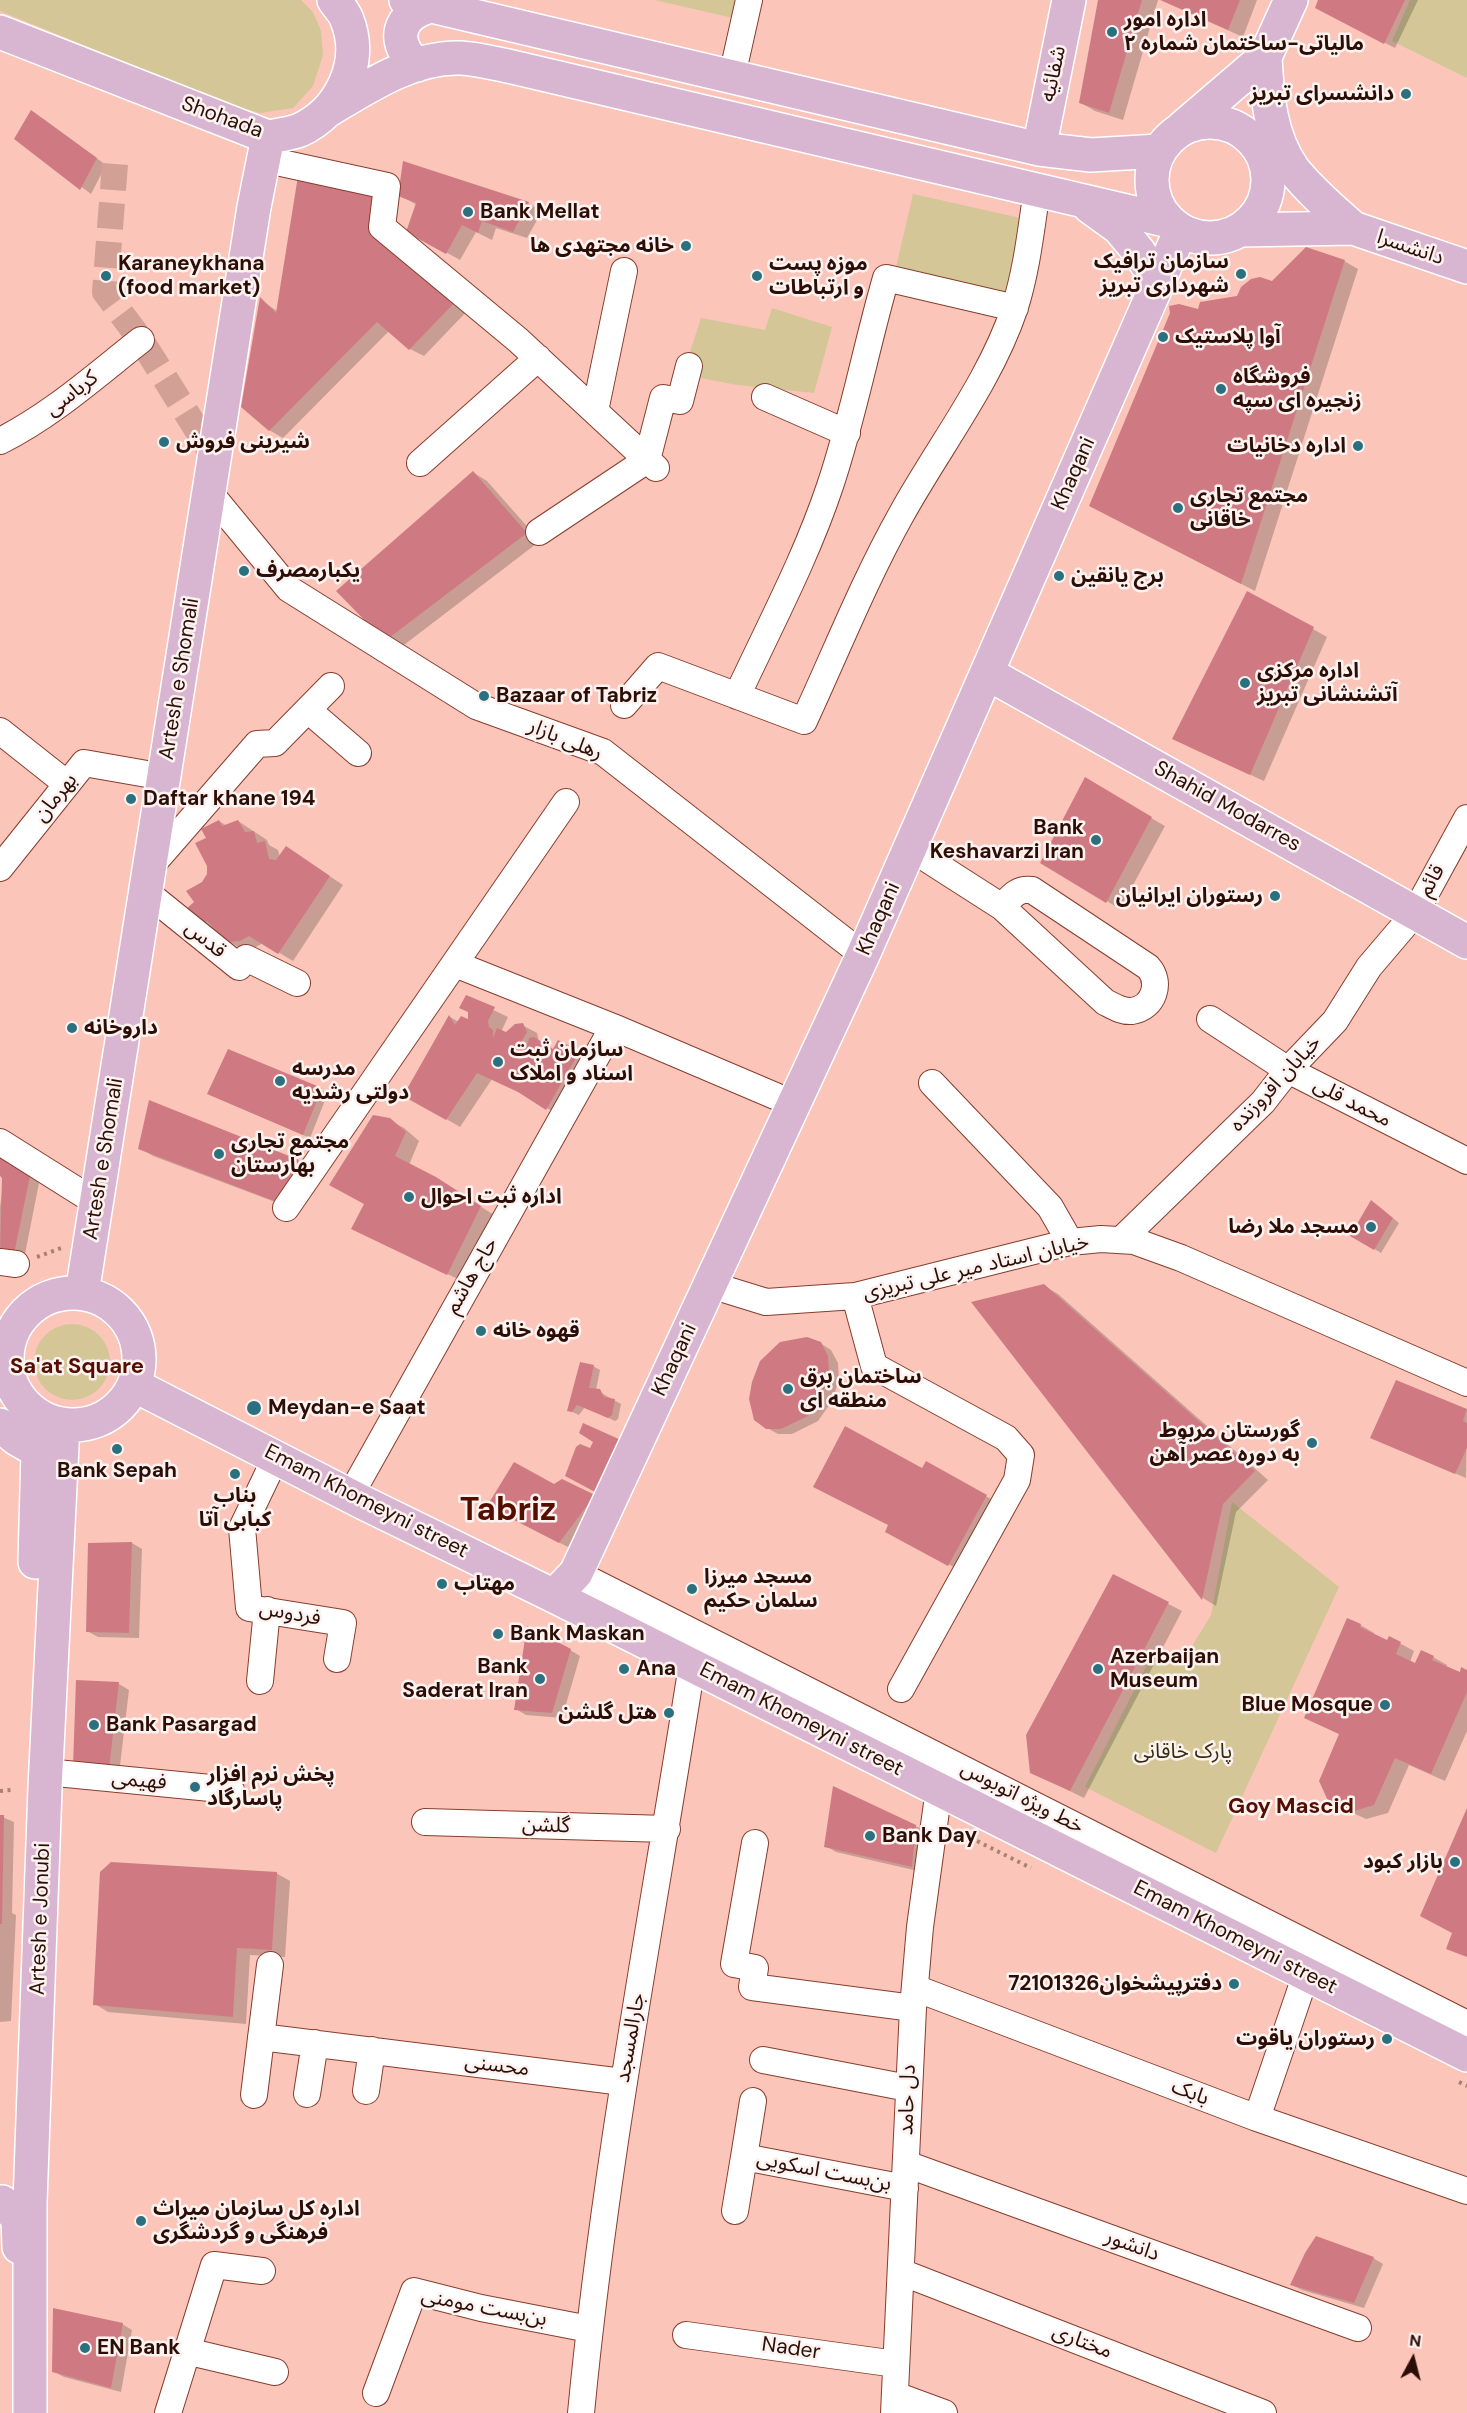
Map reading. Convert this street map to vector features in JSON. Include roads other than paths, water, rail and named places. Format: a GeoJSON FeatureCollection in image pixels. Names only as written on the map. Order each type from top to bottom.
{"type":"FeatureCollection","features":[{"type":"Feature","properties":{"kind":"main road","name":"Shohada"},"geometry":{"type":"LineString","coordinates":[[0,32],[265,148],[299,130],[327,111],[347,84],[354,51],[347,19],[334,0]]}},
{"type":"Feature","properties":{"kind":"main road","name":"شفائیه"},"geometry":{"type":"LineString","coordinates":[[1039,149],[1069,0]]}},
{"type":"Feature","properties":{"kind":"main road"},"geometry":{"type":"LineString","coordinates":[[1175,226],[1160,209],[1154,195],[1151,180],[1153,164],[1170,140],[1265,57],[1291,0]]}},
{"type":"Feature","properties":{"kind":"main road"},"geometry":{"type":"LineString","coordinates":[[327,111],[369,86],[417,65],[435,60],[461,58],[508,66],[1037,190],[1175,226],[1195,236],[1210,238],[1226,236],[1240,230],[1257,215],[1267,195],[1269,180],[1267,165],[1261,150],[1252,138],[1225,123],[1202,122],[1170,140],[1091,155],[1039,149],[415,2]]}},
{"type":"Feature","properties":{"kind":"main road"},"geometry":{"type":"LineString","coordinates":[[415,2],[418,9],[407,18],[401,30],[401,44],[406,56],[417,65]]}},
{"type":"Feature","properties":{"kind":"main road"},"geometry":{"type":"LineString","coordinates":[[1265,57],[1267,98],[1274,130],[1293,168],[1353,228]]}},
{"type":"Feature","properties":{"kind":"main road","name":"Artesh e Shomali"},"geometry":{"type":"LineString","coordinates":[[82,1293],[265,148]]}},
{"type":"Feature","properties":{"kind":"main road"},"geometry":{"type":"LineString","coordinates":[[1082,201],[1119,228],[1139,252],[1158,282]]}},
{"type":"Feature","properties":{"kind":"main road","name":"Khaqani"},"geometry":{"type":"LineString","coordinates":[[565,1584],[711,1285],[863,955],[1158,282],[1175,226]]}},
{"type":"Feature","properties":{"kind":"main road"},"geometry":{"type":"LineString","coordinates":[[1240,230],[1353,228]]}},
{"type":"Feature","properties":{"kind":"main road","name":"دانشسرا"},"geometry":{"type":"LineString","coordinates":[[1353,228],[1467,267]]}},
{"type":"Feature","properties":{"kind":"main road","name":"Shahid Modarres"},"geometry":{"type":"LineString","coordinates":[[987,673],[1467,942]]}},
{"type":"Feature","properties":{"kind":"main road"},"geometry":{"type":"LineString","coordinates":[[65,1293],[82,1293],[114,1306],[131,1327],[139,1351],[139,1368],[134,1385],[125,1400],[113,1412],[98,1421],[81,1425],[63,1425],[47,1420],[32,1411],[20,1399],[11,1384],[3,1358],[11,1333],[33,1306],[48,1297],[65,1293]]}},
{"type":"Feature","properties":{"kind":"main road","name":"Emam Khomeyni street"},"geometry":{"type":"LineString","coordinates":[[134,1385],[350,1496],[565,1584],[692,1665],[1467,2055]]}},
{"type":"Feature","properties":{"kind":"main road"},"geometry":{"type":"LineString","coordinates":[[0,1425],[17,1439],[38,1451],[33,1632],[52,1687]]}},
{"type":"Feature","properties":{"kind":"main road","name":"Artesh e Jonubi"},"geometry":{"type":"LineString","coordinates":[[30,2413],[32,2169],[46,1772],[52,1687],[63,1425]]}},
{"type":"Feature","properties":{"kind":"main road"},"geometry":{"type":"LineString","coordinates":[[1,2202],[14,2199],[19,2194],[32,2169]]}},
{"type":"Feature","properties":{"kind":"main road"},"geometry":{"type":"LineString","coordinates":[[1,2202],[18,2218],[20,2226],[12,2413]]}},
{"type":"Feature","properties":{"kind":"street"},"geometry":{"type":"LineString","coordinates":[[732,76],[749,0]]}},
{"type":"Feature","properties":{"kind":"street"},"geometry":{"type":"LineString","coordinates":[[265,148],[387,186],[382,227],[472,300],[538,358],[651,464]]}},
{"type":"Feature","properties":{"kind":"street"},"geometry":{"type":"LineString","coordinates":[[624,705],[658,666],[804,721],[881,552],[986,371],[1015,308],[1029,249],[1037,190]]}},
{"type":"Feature","properties":{"kind":"street"},"geometry":{"type":"LineString","coordinates":[[595,411],[624,271]]}},
{"type":"Feature","properties":{"kind":"street"},"geometry":{"type":"LineString","coordinates":[[737,696],[815,528],[847,434],[885,278],[1015,308]]}},
{"type":"Feature","properties":{"kind":"street","name":"کرباسی"},"geometry":{"type":"LineString","coordinates":[[0,441],[26,428],[60,406],[141,340]]}},
{"type":"Feature","properties":{"kind":"street"},"geometry":{"type":"LineString","coordinates":[[420,464],[538,358]]}},
{"type":"Feature","properties":{"kind":"street"},"geometry":{"type":"LineString","coordinates":[[539,532],[651,464],[663,398],[680,401],[689,366]]}},
{"type":"Feature","properties":{"kind":"street"},"geometry":{"type":"LineString","coordinates":[[765,397],[847,434]]}},
{"type":"Feature","properties":{"kind":"street","name":"رهلی بازار"},"geometry":{"type":"LineString","coordinates":[[209,492],[289,589],[476,706],[603,752],[863,955]]}},
{"type":"Feature","properties":{"kind":"street"},"geometry":{"type":"LineString","coordinates":[[148,879],[257,744],[275,743],[331,686]]}},
{"type":"Feature","properties":{"kind":"street"},"geometry":{"type":"LineString","coordinates":[[308,710],[358,753]]}},
{"type":"Feature","properties":{"kind":"street"},"geometry":{"type":"LineString","coordinates":[[0,731],[67,784]]}},
{"type":"Feature","properties":{"kind":"street","name":"بهرمان"},"geometry":{"type":"LineString","coordinates":[[0,868],[84,763],[164,777]]}},
{"type":"Feature","properties":{"kind":"street"},"geometry":{"type":"LineString","coordinates":[[286,1208],[566,802]]}},
{"type":"Feature","properties":{"kind":"street","name":"قائم"},"geometry":{"type":"LineString","coordinates":[[1415,913],[1467,818]]}},
{"type":"Feature","properties":{"kind":"street"},"geometry":{"type":"LineString","coordinates":[[910,848],[1002,908],[1105,1002],[1120,1010],[1131,1011],[1142,1007],[1153,997],[1156,986],[1155,976],[1148,967],[1032,890],[1017,891],[1002,908]]}},
{"type":"Feature","properties":{"kind":"street","name":"قدس"},"geometry":{"type":"LineString","coordinates":[[148,879],[239,968],[246,958],[297,983]]}},
{"type":"Feature","properties":{"kind":"street","name":"خیابان افروزنده"},"geometry":{"type":"LineString","coordinates":[[1121,1240],[1263,1102],[1288,1070],[1335,1021],[1369,967],[1415,913]]}},
{"type":"Feature","properties":{"kind":"street"},"geometry":{"type":"LineString","coordinates":[[454,964],[613,1027],[794,1104]]}},
{"type":"Feature","properties":{"kind":"street","name":"محمد قلی"},"geometry":{"type":"LineString","coordinates":[[1210,1019],[1288,1070],[1467,1161]]}},
{"type":"Feature","properties":{"kind":"street","name":"حاج هاشم"},"geometry":{"type":"LineString","coordinates":[[350,1496],[613,1027]]}},
{"type":"Feature","properties":{"kind":"street"},"geometry":{"type":"LineString","coordinates":[[932,1083],[1050,1207],[1070,1242]]}},
{"type":"Feature","properties":{"kind":"street"},"geometry":{"type":"LineString","coordinates":[[0,1142],[97,1203]]}},
{"type":"Feature","properties":{"kind":"street","name":"خیابان استاد میر علی تبریزی"},"geometry":{"type":"LineString","coordinates":[[711,1285],[766,1302],[855,1296],[1070,1242],[1101,1239],[1134,1241],[1181,1258],[1467,1383]]}},
{"type":"Feature","properties":{"kind":"street"},"geometry":{"type":"LineString","coordinates":[[855,1296],[874,1366],[1006,1438],[1021,1455],[1017,1480],[901,1689]]}},
{"type":"Feature","properties":{"kind":"street","name":"فردوس"},"geometry":{"type":"LineString","coordinates":[[276,1457],[242,1528],[249,1608],[343,1623],[337,1659]]}},
{"type":"Feature","properties":{"kind":"street","name":"خط ویژه اتوبوس"},"geometry":{"type":"LineString","coordinates":[[565,1584],[1467,2024]]}},
{"type":"Feature","properties":{"kind":"street"},"geometry":{"type":"LineString","coordinates":[[260,1681],[267,1611]]}},
{"type":"Feature","properties":{"kind":"street","name":"جارالمسجد"},"geometry":{"type":"LineString","coordinates":[[581,2413],[589,2329],[623,2082],[667,1829],[692,1665]]}},
{"type":"Feature","properties":{"kind":"street","name":"فهیمی"},"geometry":{"type":"LineString","coordinates":[[46,1772],[231,1790]]}},
{"type":"Feature","properties":{"kind":"street","name":"دل حامد"},"geometry":{"type":"LineString","coordinates":[[894,2404],[914,1998],[925,1883],[939,1789]]}},
{"type":"Feature","properties":{"kind":"street","name":"گلشن"},"geometry":{"type":"LineString","coordinates":[[425,1822],[667,1829]]}},
{"type":"Feature","properties":{"kind":"street","name":"بابک"},"geometry":{"type":"LineString","coordinates":[[755,1843],[734,1964],[755,1968],[752,1987],[914,1998],[1467,2191]]}},
{"type":"Feature","properties":{"kind":"street"},"geometry":{"type":"LineString","coordinates":[[254,2095],[270,1965]]}},
{"type":"Feature","properties":{"kind":"street"},"geometry":{"type":"LineString","coordinates":[[1257,2118],[1306,1974]]}},
{"type":"Feature","properties":{"kind":"street","name":"محسنی"},"geometry":{"type":"LineString","coordinates":[[261,2037],[623,2082]]}},
{"type":"Feature","properties":{"kind":"street"},"geometry":{"type":"LineString","coordinates":[[307,2094],[315,2043]]}},
{"type":"Feature","properties":{"kind":"street"},"geometry":{"type":"LineString","coordinates":[[366,2091],[372,2050]]}},
{"type":"Feature","properties":{"kind":"street"},"geometry":{"type":"LineString","coordinates":[[763,2060],[908,2088]]}},
{"type":"Feature","properties":{"kind":"street","name":"بن‌بست اسکویی"},"geometry":{"type":"LineString","coordinates":[[735,2211],[753,2101]]}},
{"type":"Feature","properties":{"kind":"street","name":"بن‌بست اسکویی"},"geometry":{"type":"LineString","coordinates":[[744,2157],[905,2176]]}},
{"type":"Feature","properties":{"kind":"street","name":"دانشور"},"geometry":{"type":"LineString","coordinates":[[905,2176],[1358,2328]]}},
{"type":"Feature","properties":{"kind":"street"},"geometry":{"type":"LineString","coordinates":[[168,2413],[214,2265],[262,2271]]}},
{"type":"Feature","properties":{"kind":"street","name":"مختاری"},"geometry":{"type":"LineString","coordinates":[[901,2272],[1263,2413]]}},
{"type":"Feature","properties":{"kind":"street","name":"بن‌بست مومنی"},"geometry":{"type":"LineString","coordinates":[[376,2393],[414,2291],[481,2308],[589,2329]]}},
{"type":"Feature","properties":{"kind":"street","name":"Nader"},"geometry":{"type":"LineString","coordinates":[[686,2335],[896,2364]]}},
{"type":"Feature","properties":{"kind":"street"},"geometry":{"type":"LineString","coordinates":[[186,2351],[275,2372]]}},
{"type":"Feature","properties":{"kind":"street"},"geometry":{"type":"LineString","coordinates":[[894,2404],[944,2413]]}},
{"type":"Feature","properties":{"kind":"tunnel"},"geometry":{"type":"LineString","coordinates":[[115,164],[105,292],[141,340],[214,457]]}},
{"type":"Feature","properties":{"kind":"place","name":"اداره امور مالیاتی-ساختمان شماره ۲"},"geometry":{"type":"Point","coordinates":[1112,32]}},
{"type":"Feature","properties":{"kind":"place","name":"دانشسرای تبریز"},"geometry":{"type":"Point","coordinates":[1406,94]}},
{"type":"Feature","properties":{"kind":"place","name":"Bank Mellat"},"geometry":{"type":"Point","coordinates":[468,212]}},
{"type":"Feature","properties":{"kind":"place","name":"خانه مجتهدی ها"},"geometry":{"type":"Point","coordinates":[686,246]}},
{"type":"Feature","properties":{"kind":"place","name":"سازمان ترافیک شهرداری تبریز"},"geometry":{"type":"Point","coordinates":[1241,274]}},
{"type":"Feature","properties":{"kind":"place","name":"Karaneykhana (food market)"},"geometry":{"type":"Point","coordinates":[106,276]}},
{"type":"Feature","properties":{"kind":"place","name":"موزه پست و ارتباطات"},"geometry":{"type":"Point","coordinates":[757,276]}},
{"type":"Feature","properties":{"kind":"place","name":"آوا پلاستیک"},"geometry":{"type":"Point","coordinates":[1163,337]}},
{"type":"Feature","properties":{"kind":"place","name":"فروشگاه زنجیره ای سپه"},"geometry":{"type":"Point","coordinates":[1221,389]}},
{"type":"Feature","properties":{"kind":"place","name":"شیرینی فروش"},"geometry":{"type":"Point","coordinates":[164,442]}},
{"type":"Feature","properties":{"kind":"place","name":"اداره دخانیات"},"geometry":{"type":"Point","coordinates":[1358,446]}},
{"type":"Feature","properties":{"kind":"place","name":"مجتمع تجاری خاقانی"},"geometry":{"type":"Point","coordinates":[1178,508]}},
{"type":"Feature","properties":{"kind":"place","name":"یکبارمصرف"},"geometry":{"type":"Point","coordinates":[244,571]}},
{"type":"Feature","properties":{"kind":"place","name":"برج یانقین"},"geometry":{"type":"Point","coordinates":[1059,576]}},
{"type":"Feature","properties":{"kind":"place","name":"اداره مرکزی آتشنشانی تبریز"},"geometry":{"type":"Point","coordinates":[1245,683]}},
{"type":"Feature","properties":{"kind":"place","name":"Bazaar of Tabriz"},"geometry":{"type":"Point","coordinates":[484,696]}},
{"type":"Feature","properties":{"kind":"place","name":"Daftar khane 194"},"geometry":{"type":"Point","coordinates":[131,799]}},
{"type":"Feature","properties":{"kind":"place","name":"Bank Keshavarzi Iran"},"geometry":{"type":"Point","coordinates":[1096,840]}},
{"type":"Feature","properties":{"kind":"place","name":"رستوران ایرانیان"},"geometry":{"type":"Point","coordinates":[1275,896]}},
{"type":"Feature","properties":{"kind":"place","name":"داروخانه"},"geometry":{"type":"Point","coordinates":[72,1028]}},
{"type":"Feature","properties":{"kind":"place","name":"سازمان ثبت اسناد و املاک"},"geometry":{"type":"Point","coordinates":[498,1062]}},
{"type":"Feature","properties":{"kind":"place","name":"مدرسه دولتی رشدیه"},"geometry":{"type":"Point","coordinates":[280,1081]}},
{"type":"Feature","properties":{"kind":"place","name":"مجتمع تجاری بهارستان"},"geometry":{"type":"Point","coordinates":[219,1154]}},
{"type":"Feature","properties":{"kind":"place","name":"اداره ثبت احوال"},"geometry":{"type":"Point","coordinates":[409,1197]}},
{"type":"Feature","properties":{"kind":"place","name":"مسجد ملا رضا"},"geometry":{"type":"Point","coordinates":[1371,1227]}},
{"type":"Feature","properties":{"kind":"place","name":"قهوه خانه"},"geometry":{"type":"Point","coordinates":[481,1331]}},
{"type":"Feature","properties":{"kind":"place","name":"ساختمان برق منطقه ای"},"geometry":{"type":"Point","coordinates":[788,1389]}},
{"type":"Feature","properties":{"kind":"place","name":"Meydan-e Saat"},"geometry":{"type":"Point","coordinates":[254,1408]}},
{"type":"Feature","properties":{"kind":"place","name":"گورستان مربوط به دوره عصر آهن"},"geometry":{"type":"Point","coordinates":[1312,1443]}},
{"type":"Feature","properties":{"kind":"place","name":"Bank Sepah"},"geometry":{"type":"Point","coordinates":[117,1449]}},
{"type":"Feature","properties":{"kind":"place","name":"بناب کبابی آتا"},"geometry":{"type":"Point","coordinates":[235,1474]}},
{"type":"Feature","properties":{"kind":"place","name":"مهتاب"},"geometry":{"type":"Point","coordinates":[442,1584]}},
{"type":"Feature","properties":{"kind":"place","name":"مسجد میرزا سلمان حکیم"},"geometry":{"type":"Point","coordinates":[692,1589]}},
{"type":"Feature","properties":{"kind":"place","name":"Bank Maskan"},"geometry":{"type":"Point","coordinates":[498,1634]}},
{"type":"Feature","properties":{"kind":"place","name":"Ana"},"geometry":{"type":"Point","coordinates":[624,1669]}},
{"type":"Feature","properties":{"kind":"place","name":"Azerbaijan Museum"},"geometry":{"type":"Point","coordinates":[1098,1669]}},
{"type":"Feature","properties":{"kind":"place","name":"Bank Saderat Iran"},"geometry":{"type":"Point","coordinates":[540,1679]}},
{"type":"Feature","properties":{"kind":"place","name":"Blue Mosque"},"geometry":{"type":"Point","coordinates":[1385,1705]}},
{"type":"Feature","properties":{"kind":"place","name":"هتل گلشن"},"geometry":{"type":"Point","coordinates":[669,1713]}},
{"type":"Feature","properties":{"kind":"place","name":"Bank Pasargad"},"geometry":{"type":"Point","coordinates":[94,1725]}},
{"type":"Feature","properties":{"kind":"place","name":"پخش نرم افزار پاسارگاد"},"geometry":{"type":"Point","coordinates":[195,1787]}},
{"type":"Feature","properties":{"kind":"place","name":"Bank Day"},"geometry":{"type":"Point","coordinates":[870,1836]}},
{"type":"Feature","properties":{"kind":"place","name":"بازار کبود"},"geometry":{"type":"Point","coordinates":[1455,1862]}},
{"type":"Feature","properties":{"kind":"place","name":"دفترپیشخوان72101326"},"geometry":{"type":"Point","coordinates":[1234,1984]}},
{"type":"Feature","properties":{"kind":"place","name":"رستوران یاقوت"},"geometry":{"type":"Point","coordinates":[1387,2039]}},
{"type":"Feature","properties":{"kind":"place","name":"اداره کل سازمان میراث فرهنگی و گردشگری"},"geometry":{"type":"Point","coordinates":[141,2221]}},
{"type":"Feature","properties":{"kind":"place","name":"EN Bank"},"geometry":{"type":"Point","coordinates":[85,2348]}},
{"type":"Feature","properties":{"kind":"district","name":"Sa'at Square"},"geometry":{"type":"Point","coordinates":[77,1367]}},
{"type":"Feature","properties":{"kind":"district","name":"Tabriz"},"geometry":{"type":"Point","coordinates":[508,1511]}},
{"type":"Feature","properties":{"kind":"district","name":"Goy Mascid"},"geometry":{"type":"Point","coordinates":[1291,1807]}},
{"type":"Feature","properties":{"kind":"park label","name":"پارک خاقانی"},"geometry":{"type":"Point","coordinates":[1183,1752]}}]}
